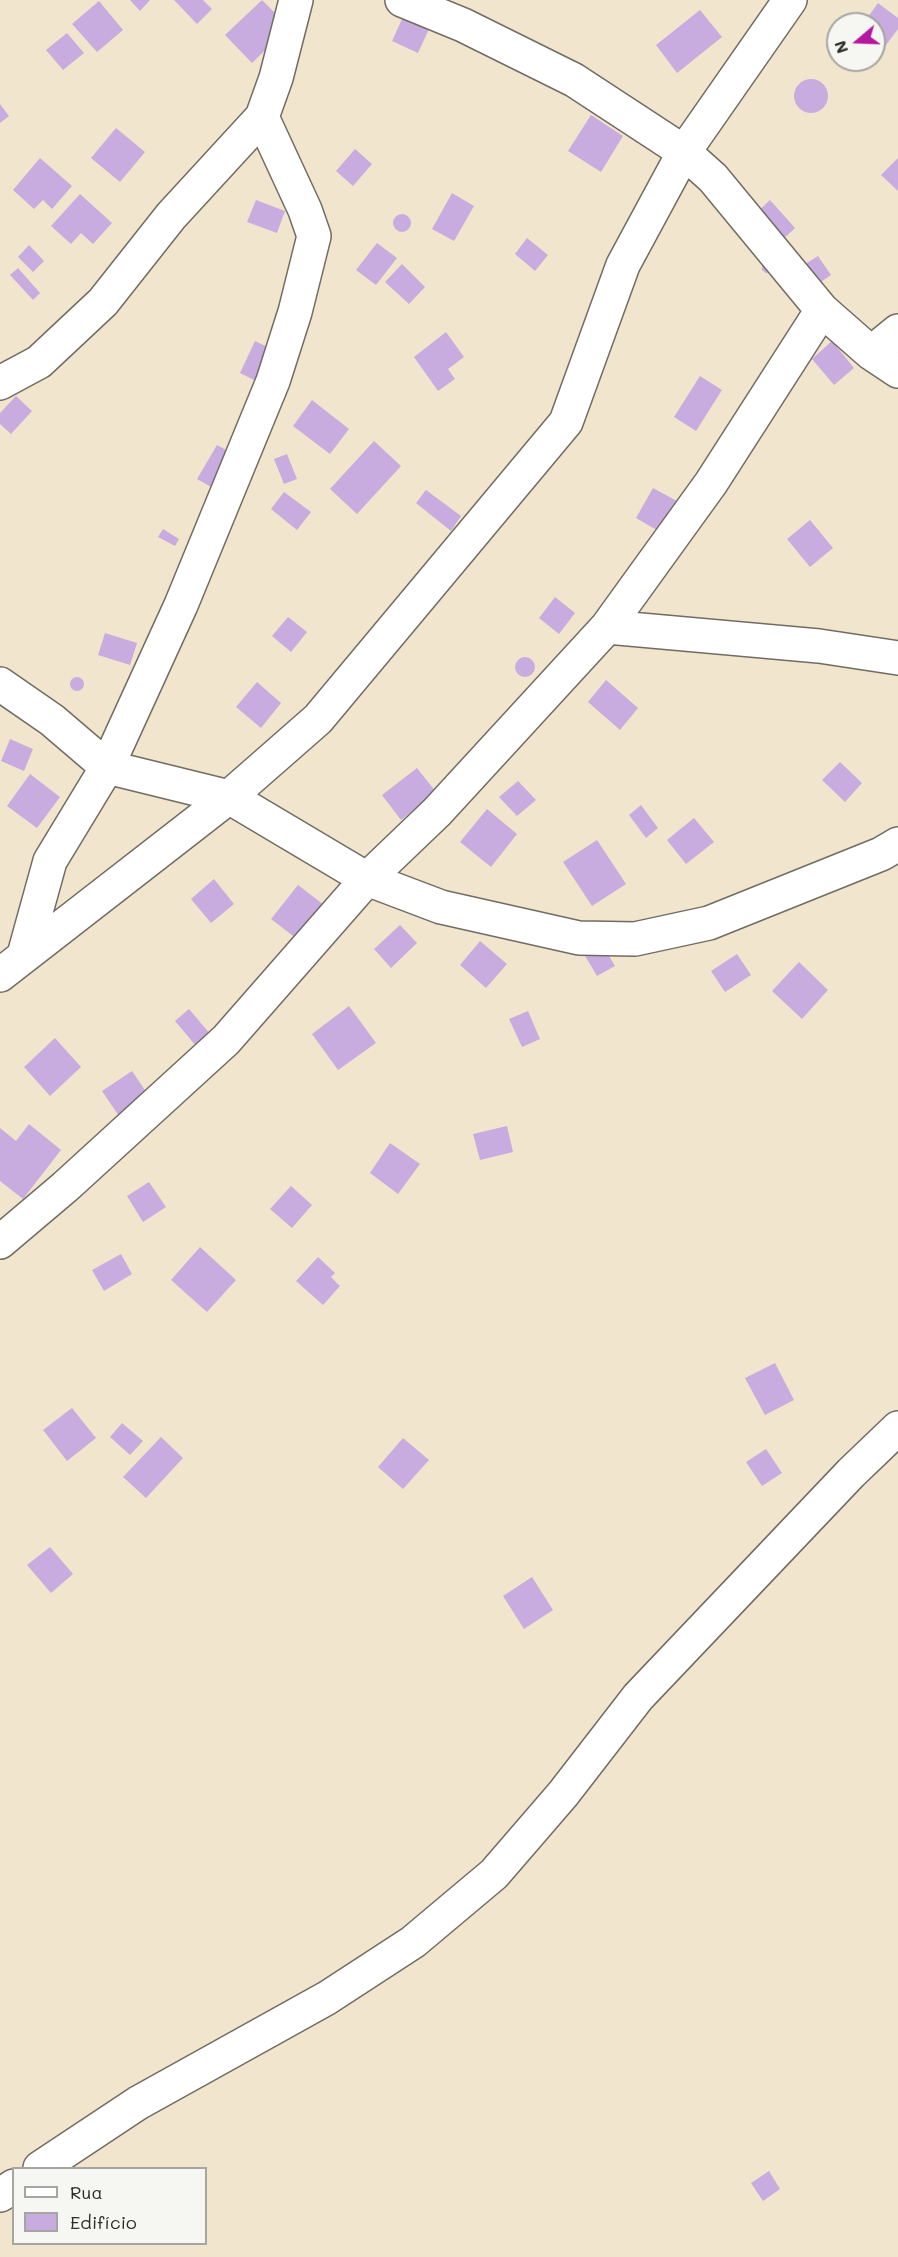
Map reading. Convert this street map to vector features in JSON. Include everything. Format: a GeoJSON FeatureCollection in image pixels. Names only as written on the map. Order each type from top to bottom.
{"type":"FeatureCollection","features":[{"type":"Feature","properties":{"kind":"street"},"geometry":{"type":"LineString","coordinates":[[0,383],[39,362],[103,302],[171,216],[262,117],[276,78],[296,0]]}},
{"type":"Feature","properties":{"kind":"street"},"geometry":{"type":"LineString","coordinates":[[402,0],[462,25],[574,80],[684,152],[713,178],[822,310],[871,353],[898,371]]}},
{"type":"Feature","properties":{"kind":"street"},"geometry":{"type":"LineString","coordinates":[[12,965],[229,797],[318,719],[566,422],[623,265],[684,152],[790,0]]}},
{"type":"Feature","properties":{"kind":"street"},"geometry":{"type":"LineString","coordinates":[[12,965],[50,861],[106,767],[181,605],[273,381],[295,312],[314,236],[305,210],[262,117]]}},
{"type":"Feature","properties":{"kind":"street"},"geometry":{"type":"LineString","coordinates":[[0,1242],[65,1187],[226,1040],[367,879],[437,812],[607,627],[711,483],[822,310]]}},
{"type":"Feature","properties":{"kind":"street"},"geometry":{"type":"LineString","coordinates":[[871,353],[898,331]]}},
{"type":"Feature","properties":{"kind":"street"},"geometry":{"type":"LineString","coordinates":[[607,627],[819,646],[898,658]]}},
{"type":"Feature","properties":{"kind":"street"},"geometry":{"type":"LineString","coordinates":[[0,684],[52,720],[106,767],[229,797],[367,879],[441,908],[579,938],[635,939],[709,923],[881,854],[898,844]]}},
{"type":"Feature","properties":{"kind":"street"},"geometry":{"type":"LineString","coordinates":[[43,2167],[138,2103],[327,1998],[413,1942],[494,1874],[563,1794],[638,1697],[851,1473],[898,1428]]}},
{"type":"Feature","properties":{"kind":"building"},"geometry":{"type":"Polygon","coordinates":[[[130,0],[150,0],[140,11],[130,0]]]}},
{"type":"Feature","properties":{"kind":"building"},"geometry":{"type":"Polygon","coordinates":[[[174,0],[203,0],[212,9],[197,24],[174,0]]]}},
{"type":"Feature","properties":{"kind":"building"},"geometry":{"type":"Polygon","coordinates":[[[262,0],[289,27],[252,63],[225,35],[262,0]]]}},
{"type":"Feature","properties":{"kind":"building"},"geometry":{"type":"Polygon","coordinates":[[[99,1],[123,30],[97,52],[72,24],[99,1]]]}},
{"type":"Feature","properties":{"kind":"building"},"geometry":{"type":"Polygon","coordinates":[[[878,3],[898,18],[898,29],[886,45],[886,12],[872,12],[878,3]]]}},
{"type":"Feature","properties":{"kind":"building"},"geometry":{"type":"Polygon","coordinates":[[[700,10],[722,37],[677,73],[656,45],[700,10]]]}},
{"type":"Feature","properties":{"kind":"building"},"geometry":{"type":"Polygon","coordinates":[[[403,17],[429,29],[418,53],[392,41],[403,17]]]}},
{"type":"Feature","properties":{"kind":"building"},"geometry":{"type":"Polygon","coordinates":[[[67,33],[84,53],[63,70],[46,50],[67,33]]]}},
{"type":"Feature","properties":{"kind":"building"},"geometry":{"type":"Polygon","coordinates":[[[811,79],[823,84],[828,96],[823,108],[811,113],[799,108],[794,96],[799,84],[811,79]]]}},
{"type":"Feature","properties":{"kind":"building"},"geometry":{"type":"Polygon","coordinates":[[[0,104],[9,116],[0,123],[0,104]]]}},
{"type":"Feature","properties":{"kind":"building"},"geometry":{"type":"Polygon","coordinates":[[[591,115],[623,136],[601,172],[568,151],[591,115]]]}},
{"type":"Feature","properties":{"kind":"building"},"geometry":{"type":"Polygon","coordinates":[[[116,128],[145,152],[120,182],[91,158],[116,128]]]}},
{"type":"Feature","properties":{"kind":"building"},"geometry":{"type":"Polygon","coordinates":[[[355,149],[372,164],[353,186],[336,171],[355,149]]]}},
{"type":"Feature","properties":{"kind":"building"},"geometry":{"type":"Polygon","coordinates":[[[40,158],[72,186],[52,209],[43,200],[34,209],[13,190],[40,158]]]}},
{"type":"Feature","properties":{"kind":"building"},"geometry":{"type":"Polygon","coordinates":[[[898,158],[898,191],[881,175],[898,158]]]}},
{"type":"Feature","properties":{"kind":"building"},"geometry":{"type":"Polygon","coordinates":[[[452,193],[474,206],[454,241],[432,229],[452,193]]]}},
{"type":"Feature","properties":{"kind":"building"},"geometry":{"type":"Polygon","coordinates":[[[80,194],[112,223],[93,244],[81,233],[71,244],[51,226],[80,194]]]}},
{"type":"Feature","properties":{"kind":"building"},"geometry":{"type":"Polygon","coordinates":[[[256,200],[285,211],[277,233],[247,222],[256,200]]]}},
{"type":"Feature","properties":{"kind":"building"},"geometry":{"type":"Polygon","coordinates":[[[770,200],[795,228],[779,243],[754,215],[770,200]]]}},
{"type":"Feature","properties":{"kind":"building"},"geometry":{"type":"Polygon","coordinates":[[[402,214],[408,217],[411,223],[408,229],[402,232],[396,229],[393,223],[396,217],[402,214]]]}},
{"type":"Feature","properties":{"kind":"building"},"geometry":{"type":"Polygon","coordinates":[[[527,238],[548,255],[535,271],[515,254],[527,238]]]}},
{"type":"Feature","properties":{"kind":"building"},"geometry":{"type":"Polygon","coordinates":[[[377,243],[397,258],[376,285],[356,270],[377,243]]]}},
{"type":"Feature","properties":{"kind":"building"},"geometry":{"type":"Polygon","coordinates":[[[29,245],[44,261],[33,272],[18,257],[29,245]]]}},
{"type":"Feature","properties":{"kind":"building"},"geometry":{"type":"Polygon","coordinates":[[[818,256],[831,275],[815,286],[802,266],[818,256]]]}},
{"type":"Feature","properties":{"kind":"building"},"geometry":{"type":"Polygon","coordinates":[[[762,261],[772,272],[766,273],[762,270],[762,261]]]}},
{"type":"Feature","properties":{"kind":"building"},"geometry":{"type":"Polygon","coordinates":[[[402,264],[425,287],[409,304],[385,282],[402,264]]]}},
{"type":"Feature","properties":{"kind":"building"},"geometry":{"type":"Polygon","coordinates":[[[18,268],[40,293],[33,300],[10,275],[18,268]]]}},
{"type":"Feature","properties":{"kind":"building"},"geometry":{"type":"Polygon","coordinates":[[[446,332],[464,357],[448,369],[455,379],[438,391],[414,357],[446,332]]]}},
{"type":"Feature","properties":{"kind":"building"},"geometry":{"type":"Polygon","coordinates":[[[255,341],[280,353],[264,385],[240,373],[255,341]]]}},
{"type":"Feature","properties":{"kind":"building"},"geometry":{"type":"Polygon","coordinates":[[[832,341],[854,368],[834,385],[812,359],[832,341]]]}},
{"type":"Feature","properties":{"kind":"building"},"geometry":{"type":"Polygon","coordinates":[[[700,376],[722,390],[696,431],[674,417],[700,376]]]}},
{"type":"Feature","properties":{"kind":"building"},"geometry":{"type":"Polygon","coordinates":[[[16,396],[32,411],[11,434],[0,424],[0,413],[16,396]]]}},
{"type":"Feature","properties":{"kind":"building"},"geometry":{"type":"Polygon","coordinates":[[[312,400],[349,429],[330,454],[293,426],[312,400]]]}},
{"type":"Feature","properties":{"kind":"building"},"geometry":{"type":"Polygon","coordinates":[[[374,441],[401,466],[357,514],[330,489],[374,441]]]}},
{"type":"Feature","properties":{"kind":"building"},"geometry":{"type":"Polygon","coordinates":[[[217,445],[237,456],[218,491],[197,479],[217,445]]]}},
{"type":"Feature","properties":{"kind":"building"},"geometry":{"type":"Polygon","coordinates":[[[287,454],[297,479],[284,484],[274,459],[287,454]]]}},
{"type":"Feature","properties":{"kind":"building"},"geometry":{"type":"Polygon","coordinates":[[[653,488],[677,501],[660,532],[636,518],[653,488]]]}},
{"type":"Feature","properties":{"kind":"building"},"geometry":{"type":"Polygon","coordinates":[[[426,490],[461,516],[451,531],[416,503],[426,490]]]}},
{"type":"Feature","properties":{"kind":"building"},"geometry":{"type":"Polygon","coordinates":[[[284,492],[311,512],[297,530],[271,509],[284,492]]]}},
{"type":"Feature","properties":{"kind":"building"},"geometry":{"type":"Polygon","coordinates":[[[810,520],[833,548],[810,567],[787,539],[810,520]]]}},
{"type":"Feature","properties":{"kind":"building"},"geometry":{"type":"Polygon","coordinates":[[[163,529],[179,539],[175,546],[158,537],[163,529]]]}},
{"type":"Feature","properties":{"kind":"building"},"geometry":{"type":"Polygon","coordinates":[[[555,597],[575,613],[559,634],[539,618],[555,597]]]}},
{"type":"Feature","properties":{"kind":"building"},"geometry":{"type":"Polygon","coordinates":[[[288,617],[307,632],[291,652],[272,636],[288,617]]]}},
{"type":"Feature","properties":{"kind":"building"},"geometry":{"type":"Polygon","coordinates":[[[105,633],[137,643],[130,665],[98,655],[105,633]]]}},
{"type":"Feature","properties":{"kind":"building"},"geometry":{"type":"Polygon","coordinates":[[[525,657],[532,660],[535,667],[532,674],[525,677],[518,674],[515,667],[518,660],[525,657]]]}},
{"type":"Feature","properties":{"kind":"building"},"geometry":{"type":"Polygon","coordinates":[[[77,677],[82,679],[84,684],[82,689],[77,691],[72,689],[70,684],[72,679],[77,677]]]}},
{"type":"Feature","properties":{"kind":"building"},"geometry":{"type":"Polygon","coordinates":[[[606,680],[638,708],[620,730],[588,702],[606,680]]]}},
{"type":"Feature","properties":{"kind":"building"},"geometry":{"type":"Polygon","coordinates":[[[257,682],[281,703],[261,728],[236,707],[257,682]]]}},
{"type":"Feature","properties":{"kind":"building"},"geometry":{"type":"Polygon","coordinates":[[[10,739],[33,749],[24,771],[1,761],[10,739]]]}},
{"type":"Feature","properties":{"kind":"building"},"geometry":{"type":"Polygon","coordinates":[[[840,762],[862,783],[845,802],[822,780],[840,762]]]}},
{"type":"Feature","properties":{"kind":"building"},"geometry":{"type":"Polygon","coordinates":[[[417,768],[436,792],[401,820],[382,795],[417,768]]]}},
{"type":"Feature","properties":{"kind":"building"},"geometry":{"type":"Polygon","coordinates":[[[30,774],[60,797],[37,828],[7,806],[30,774]]]}},
{"type":"Feature","properties":{"kind":"building"},"geometry":{"type":"Polygon","coordinates":[[[518,781],[536,800],[517,816],[499,797],[518,781]]]}},
{"type":"Feature","properties":{"kind":"building"},"geometry":{"type":"Polygon","coordinates":[[[641,805],[658,828],[646,838],[629,815],[641,805]]]}},
{"type":"Feature","properties":{"kind":"building"},"geometry":{"type":"Polygon","coordinates":[[[487,809],[517,834],[491,867],[460,842],[487,809]]]}},
{"type":"Feature","properties":{"kind":"building"},"geometry":{"type":"Polygon","coordinates":[[[694,818],[714,842],[686,864],[667,840],[694,818]]]}},
{"type":"Feature","properties":{"kind":"building"},"geometry":{"type":"Polygon","coordinates":[[[597,840],[626,884],[592,906],[563,862],[597,840]]]}},
{"type":"Feature","properties":{"kind":"building"},"geometry":{"type":"Polygon","coordinates":[[[214,879],[234,904],[211,923],[191,899],[214,879]]]}},
{"type":"Feature","properties":{"kind":"building"},"geometry":{"type":"Polygon","coordinates":[[[298,885],[324,905],[297,939],[271,919],[298,885]]]}},
{"type":"Feature","properties":{"kind":"building"},"geometry":{"type":"Polygon","coordinates":[[[400,925],[417,943],[391,968],[374,949],[400,925]]]}},
{"type":"Feature","properties":{"kind":"building"},"geometry":{"type":"Polygon","coordinates":[[[599,939],[615,966],[597,976],[581,949],[599,939]]]}},
{"type":"Feature","properties":{"kind":"building"},"geometry":{"type":"Polygon","coordinates":[[[480,941],[507,964],[486,988],[460,965],[480,941]]]}},
{"type":"Feature","properties":{"kind":"building"},"geometry":{"type":"Polygon","coordinates":[[[737,954],[751,975],[725,992],[711,971],[737,954]]]}},
{"type":"Feature","properties":{"kind":"building"},"geometry":{"type":"Polygon","coordinates":[[[799,962],[828,990],[802,1019],[772,991],[799,962]]]}},
{"type":"Feature","properties":{"kind":"building"},"geometry":{"type":"Polygon","coordinates":[[[349,1006],[376,1043],[338,1070],[312,1034],[349,1006]]]}},
{"type":"Feature","properties":{"kind":"building"},"geometry":{"type":"Polygon","coordinates":[[[189,1009],[216,1041],[202,1053],[175,1021],[189,1009]]]}},
{"type":"Feature","properties":{"kind":"building"},"geometry":{"type":"Polygon","coordinates":[[[528,1011],[540,1039],[522,1047],[509,1019],[528,1011]]]}},
{"type":"Feature","properties":{"kind":"building"},"geometry":{"type":"Polygon","coordinates":[[[55,1038],[81,1067],[50,1096],[24,1067],[55,1038]]]}},
{"type":"Feature","properties":{"kind":"building"},"geometry":{"type":"Polygon","coordinates":[[[132,1071],[151,1099],[121,1119],[102,1091],[132,1071]]]}},
{"type":"Feature","properties":{"kind":"building"},"geometry":{"type":"Polygon","coordinates":[[[29,1124],[61,1150],[23,1199],[0,1181],[0,1128],[16,1141],[29,1124]]]}},
{"type":"Feature","properties":{"kind":"building"},"geometry":{"type":"Polygon","coordinates":[[[507,1126],[513,1152],[480,1160],[473,1134],[507,1126]]]}},
{"type":"Feature","properties":{"kind":"building"},"geometry":{"type":"Polygon","coordinates":[[[390,1143],[420,1164],[398,1194],[370,1173],[390,1143]]]}},
{"type":"Feature","properties":{"kind":"building"},"geometry":{"type":"Polygon","coordinates":[[[149,1182],[166,1207],[143,1222],[127,1196],[149,1182]]]}},
{"type":"Feature","properties":{"kind":"building"},"geometry":{"type":"Polygon","coordinates":[[[291,1186],[312,1205],[292,1228],[270,1209],[291,1186]]]}},
{"type":"Feature","properties":{"kind":"building"},"geometry":{"type":"Polygon","coordinates":[[[200,1247],[236,1280],[207,1312],[171,1280],[200,1247]]]}},
{"type":"Feature","properties":{"kind":"building"},"geometry":{"type":"Polygon","coordinates":[[[121,1254],[132,1274],[104,1291],[92,1270],[121,1254]]]}},
{"type":"Feature","properties":{"kind":"building"},"geometry":{"type":"Polygon","coordinates":[[[318,1257],[335,1273],[331,1277],[340,1286],[323,1305],[296,1281],[318,1257]]]}},
{"type":"Feature","properties":{"kind":"building"},"geometry":{"type":"Polygon","coordinates":[[[775,1363],[794,1400],[765,1415],[745,1378],[775,1363]]]}},
{"type":"Feature","properties":{"kind":"building"},"geometry":{"type":"Polygon","coordinates":[[[72,1408],[96,1438],[67,1461],[43,1430],[72,1408]]]}},
{"type":"Feature","properties":{"kind":"building"},"geometry":{"type":"Polygon","coordinates":[[[122,1423],[143,1441],[130,1455],[110,1437],[122,1423]]]}},
{"type":"Feature","properties":{"kind":"building"},"geometry":{"type":"Polygon","coordinates":[[[161,1437],[183,1458],[146,1498],[123,1477],[161,1437]]]}},
{"type":"Feature","properties":{"kind":"building"},"geometry":{"type":"Polygon","coordinates":[[[403,1438],[429,1460],[403,1489],[378,1467],[403,1438]]]}},
{"type":"Feature","properties":{"kind":"building"},"geometry":{"type":"Polygon","coordinates":[[[766,1449],[782,1473],[762,1486],[746,1462],[766,1449]]]}},
{"type":"Feature","properties":{"kind":"building"},"geometry":{"type":"Polygon","coordinates":[[[50,1547],[73,1574],[51,1593],[27,1565],[50,1547]]]}},
{"type":"Feature","properties":{"kind":"building"},"geometry":{"type":"Polygon","coordinates":[[[532,1577],[553,1610],[524,1629],[503,1596],[532,1577]]]}},
{"type":"Feature","properties":{"kind":"building"},"geometry":{"type":"Polygon","coordinates":[[[769,2171],[780,2189],[763,2201],[751,2183],[769,2171]]]}}]}
